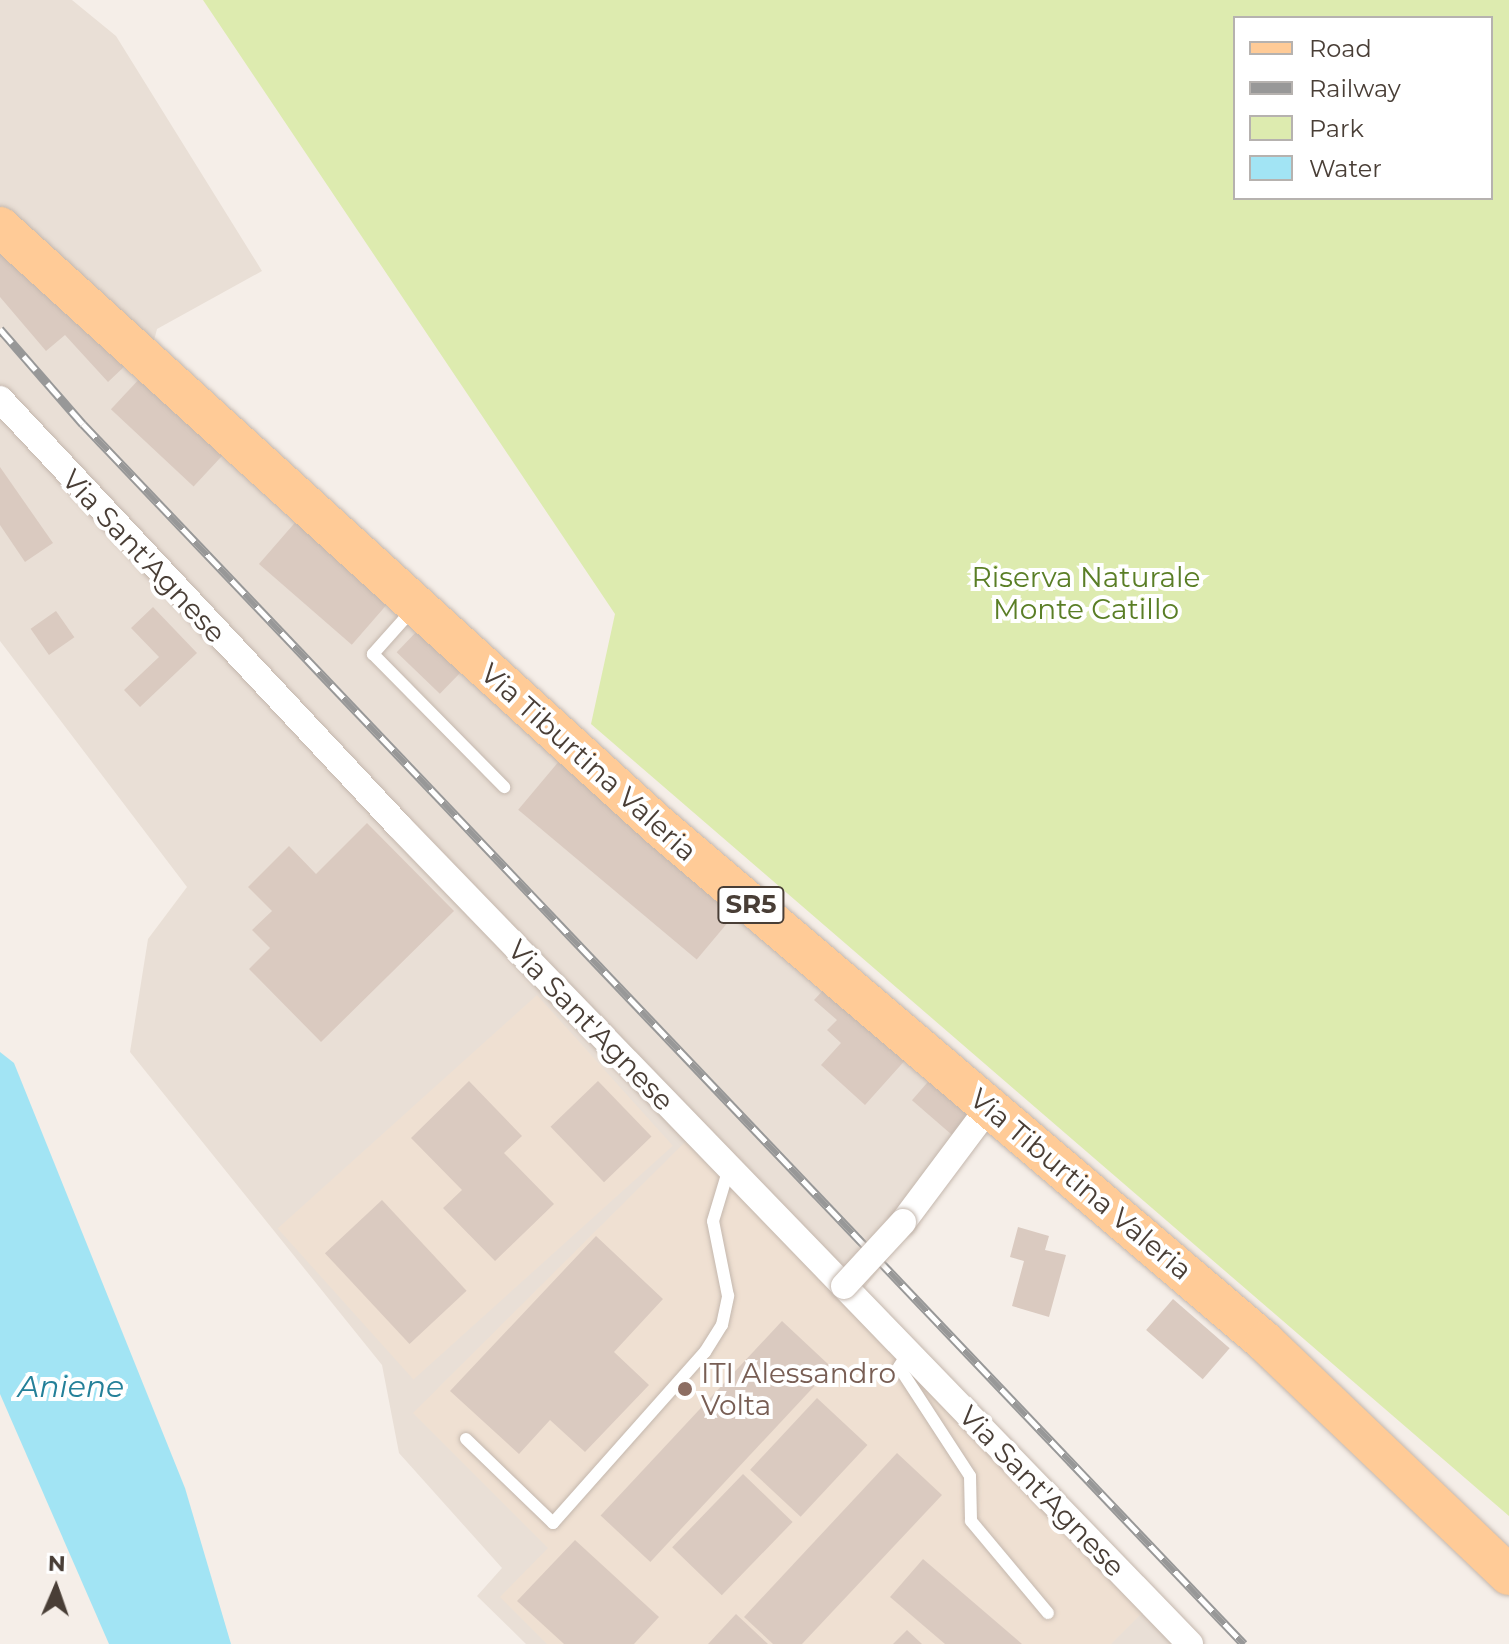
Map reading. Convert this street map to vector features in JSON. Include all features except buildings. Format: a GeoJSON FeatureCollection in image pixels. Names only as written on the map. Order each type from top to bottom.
{"type":"FeatureCollection","features":[{"type":"Feature","properties":{"kind":"main road","name":"Via Tiburtina Valeria"},"geometry":{"type":"LineString","coordinates":[[0,227],[659,826],[1300,1373],[1509,1575]]}},
{"type":"Feature","properties":{"kind":"street","name":"Via Sant'Agnese"},"geometry":{"type":"LineString","coordinates":[[0,399],[323,746],[1190,1644]]}},
{"type":"Feature","properties":{"kind":"street"},"geometry":{"type":"LineString","coordinates":[[844,1286],[903,1222],[989,1107]]}},
{"type":"Feature","properties":{"kind":"lane"},"geometry":{"type":"LineString","coordinates":[[416,606],[373,654],[504,787]]}},
{"type":"Feature","properties":{"kind":"lane"},"geometry":{"type":"LineString","coordinates":[[466,1439],[553,1523],[705,1352],[722,1325],[728,1296],[713,1221],[729,1168]]}},
{"type":"Feature","properties":{"kind":"lane"},"geometry":{"type":"LineString","coordinates":[[908,1353],[899,1367],[970,1476],[971,1521],[1048,1613]]}},
{"type":"Feature","properties":{"kind":"shaded area"},"geometry":{"type":"Polygon","coordinates":[[[0,0],[72,0],[116,36],[262,271],[157,329],[148,364],[1000,1116],[856,1299],[1190,1644],[526,1644],[477,1596],[502,1568],[399,1453],[382,1365],[130,1052],[148,939],[187,887],[0,641],[0,0]]]}},
{"type":"Feature","properties":{"kind":"shaded area"},"geometry":{"type":"Polygon","coordinates":[[[537,995],[673,1146],[413,1379],[278,1229],[537,995]]]}},
{"type":"Feature","properties":{"kind":"shaded area","name":"ITI Alessandro Volta"},"geometry":{"type":"Polygon","coordinates":[[[685,1142],[1149,1606],[1111,1644],[547,1644],[500,1597],[548,1548],[413,1413],[685,1142]]]}},
{"type":"Feature","properties":{"kind":"green space","name":"Riserva Naturale Monte Catillo"},"geometry":{"type":"Polygon","coordinates":[[[203,0],[1509,0],[1509,1516],[591,724],[615,614],[203,0]]]}},
{"type":"Feature","properties":{"kind":"water","name":"Aniene"},"geometry":{"type":"Polygon","coordinates":[[[0,1052],[14,1063],[185,1488],[231,1644],[109,1644],[0,1394],[0,1052]]]}},
{"type":"Feature","properties":{"kind":"railway"},"geometry":{"type":"LineString","coordinates":[[0,329],[83,424],[1244,1644]]}},
{"type":"Feature","properties":{"kind":"place","name":"ITI Alessandro Volta"},"geometry":{"type":"Point","coordinates":[685,1389]}}]}
